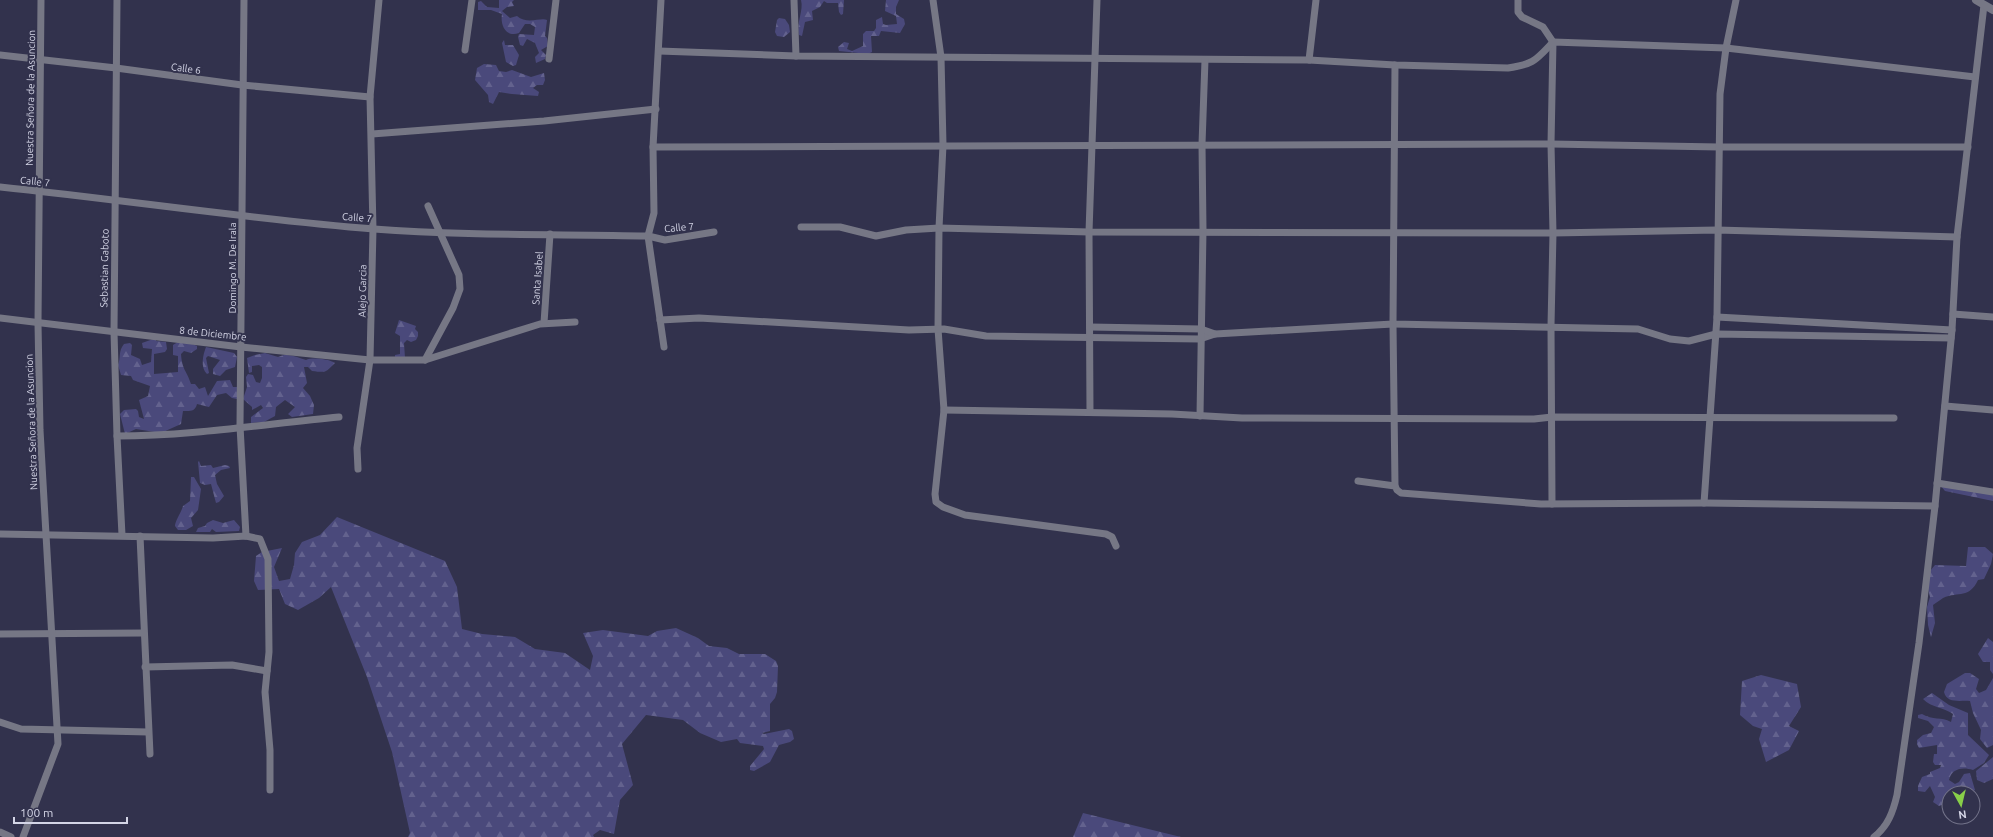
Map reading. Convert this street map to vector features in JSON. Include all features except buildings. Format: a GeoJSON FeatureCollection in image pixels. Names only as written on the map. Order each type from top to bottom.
{"type":"FeatureCollection","features":[{"type":"Feature","properties":{"kind":"street","name":"Nuestra Señora de la Asuncion"},"geometry":{"type":"LineString","coordinates":[[23,837],[58,744],[45,534],[38,323],[41,0]]}},
{"type":"Feature","properties":{"kind":"street","name":"Sebastian Gaboto"},"geometry":{"type":"LineString","coordinates":[[117,0],[114,332],[122,535]]}},
{"type":"Feature","properties":{"kind":"street","name":"Domingo M. De Irala"},"geometry":{"type":"LineString","coordinates":[[244,0],[242,85],[240,426],[246,536]]}},
{"type":"Feature","properties":{"kind":"street","name":"Alejo Garcia"},"geometry":{"type":"LineString","coordinates":[[358,469],[357,448],[370,360],[373,229],[370,97],[379,0]]}},
{"type":"Feature","properties":{"kind":"street"},"geometry":{"type":"LineString","coordinates":[[465,50],[472,0]]}},
{"type":"Feature","properties":{"kind":"street"},"geometry":{"type":"LineString","coordinates":[[549,59],[556,0]]}},
{"type":"Feature","properties":{"kind":"street"},"geometry":{"type":"LineString","coordinates":[[661,0],[653,147],[654,213],[648,236],[664,347]]}},
{"type":"Feature","properties":{"kind":"street"},"geometry":{"type":"LineString","coordinates":[[794,0],[796,56]]}},
{"type":"Feature","properties":{"kind":"street"},"geometry":{"type":"LineString","coordinates":[[933,0],[941,57],[943,145],[939,228],[938,329],[944,410],[935,494],[936,502],[943,508],[965,515],[1106,534],[1112,537],[1116,546]]}},
{"type":"Feature","properties":{"kind":"street"},"geometry":{"type":"LineString","coordinates":[[1090,412],[1089,232],[1097,0]]}},
{"type":"Feature","properties":{"kind":"street"},"geometry":{"type":"LineString","coordinates":[[1310,60],[1316,0]]}},
{"type":"Feature","properties":{"kind":"street"},"geometry":{"type":"LineString","coordinates":[[1518,0],[1518,12],[1522,17],[1543,27],[1553,42],[1550,144],[1553,233],[1551,326],[1552,504]]}},
{"type":"Feature","properties":{"kind":"street"},"geometry":{"type":"LineString","coordinates":[[1704,503],[1717,317],[1720,94],[1726,48],[1736,0]]}},
{"type":"Feature","properties":{"kind":"street"},"geometry":{"type":"LineString","coordinates":[[1976,0],[1993,10]]}},
{"type":"Feature","properties":{"kind":"street"},"geometry":{"type":"LineString","coordinates":[[1874,837],[1886,825],[1894,809],[1919,648],[1945,406],[1952,330],[1957,237],[1984,5]]}},
{"type":"Feature","properties":{"kind":"street"},"geometry":{"type":"LineString","coordinates":[[659,51],[796,56],[1094,57],[1205,60],[1310,60],[1395,65],[1508,68],[1526,65],[1536,61],[1553,42]]}},
{"type":"Feature","properties":{"kind":"street"},"geometry":{"type":"LineString","coordinates":[[1553,42],[1726,48],[1975,77]]}},
{"type":"Feature","properties":{"kind":"street","name":"Calle 6"},"geometry":{"type":"LineString","coordinates":[[0,55],[116,68],[242,85],[370,97]]}},
{"type":"Feature","properties":{"kind":"street"},"geometry":{"type":"LineString","coordinates":[[1200,416],[1200,339],[1203,230],[1202,144],[1205,60]]}},
{"type":"Feature","properties":{"kind":"street"},"geometry":{"type":"LineString","coordinates":[[1395,65],[1393,324],[1395,486],[1397,490],[1402,493],[1515,503],[1704,503],[1935,506]]}},
{"type":"Feature","properties":{"kind":"street"},"geometry":{"type":"LineString","coordinates":[[372,134],[544,121],[656,109]]}},
{"type":"Feature","properties":{"kind":"street"},"geometry":{"type":"LineString","coordinates":[[653,147],[943,145],[1092,146],[1202,144],[1394,146],[1550,144],[1719,147],[1968,147]]}},
{"type":"Feature","properties":{"kind":"street","name":"Calle 7"},"geometry":{"type":"LineString","coordinates":[[0,187],[242,216],[373,229],[439,233],[648,236],[666,240],[714,232]]}},
{"type":"Feature","properties":{"kind":"street"},"geometry":{"type":"LineString","coordinates":[[425,360],[453,308],[460,289],[459,275],[428,206]]}},
{"type":"Feature","properties":{"kind":"street"},"geometry":{"type":"LineString","coordinates":[[801,227],[840,227],[876,236],[906,230],[939,228],[1089,232],[1203,230],[1553,233],[1717,230],[1957,237]]}},
{"type":"Feature","properties":{"kind":"street","name":"Santa Isabel"},"geometry":{"type":"LineString","coordinates":[[544,323],[550,234]]}},
{"type":"Feature","properties":{"kind":"street"},"geometry":{"type":"LineString","coordinates":[[1953,314],[1993,317]]}},
{"type":"Feature","properties":{"kind":"street"},"geometry":{"type":"LineString","coordinates":[[1717,317],[1952,330]]}},
{"type":"Feature","properties":{"kind":"street","name":"8 de Diciembre"},"geometry":{"type":"LineString","coordinates":[[0,318],[241,347],[370,360],[425,360],[544,323],[575,322]]}},
{"type":"Feature","properties":{"kind":"street"},"geometry":{"type":"LineString","coordinates":[[660,320],[699,318],[909,330],[938,329],[986,336],[1200,339],[1215,334],[1393,324],[1551,326],[1638,329],[1670,339],[1689,342],[1716,334],[1951,338]]}},
{"type":"Feature","properties":{"kind":"street"},"geometry":{"type":"LineString","coordinates":[[1090,327],[1201,329],[1215,334]]}},
{"type":"Feature","properties":{"kind":"street"},"geometry":{"type":"LineString","coordinates":[[1945,406],[1993,410]]}},
{"type":"Feature","properties":{"kind":"street"},"geometry":{"type":"LineString","coordinates":[[944,410],[1394,419],[1534,419],[1552,417],[1894,418]]}},
{"type":"Feature","properties":{"kind":"street"},"geometry":{"type":"LineString","coordinates":[[117,436],[158,436],[201,433],[240,426],[339,417]]}},
{"type":"Feature","properties":{"kind":"street"},"geometry":{"type":"LineString","coordinates":[[1358,481],[1395,486]]}},
{"type":"Feature","properties":{"kind":"street"},"geometry":{"type":"LineString","coordinates":[[1937,483],[1993,492]]}},
{"type":"Feature","properties":{"kind":"street"},"geometry":{"type":"LineString","coordinates":[[0,534],[122,535],[213,538],[246,536],[260,539],[268,559],[269,652],[265,692],[270,750],[270,790]]}},
{"type":"Feature","properties":{"kind":"street"},"geometry":{"type":"LineString","coordinates":[[140,536],[150,754]]}},
{"type":"Feature","properties":{"kind":"street"},"geometry":{"type":"LineString","coordinates":[[0,634],[144,633]]}},
{"type":"Feature","properties":{"kind":"street"},"geometry":{"type":"LineString","coordinates":[[145,667],[232,665],[267,671]]}},
{"type":"Feature","properties":{"kind":"street"},"geometry":{"type":"LineString","coordinates":[[0,722],[22,728],[148,732]]}},
{"type":"Feature","properties":{"kind":"street"},"geometry":{"type":"LineString","coordinates":[[0,832],[11,837]]}},
{"type":"Feature","properties":{"kind":"green space"},"geometry":{"type":"Polygon","coordinates":[[[499,0],[514,0],[512,2],[514,6],[507,7],[502,11],[510,18],[517,16],[525,20],[547,20],[545,36],[547,38],[548,46],[541,50],[546,55],[545,59],[536,63],[535,57],[539,53],[535,43],[527,39],[523,46],[520,45],[518,37],[519,34],[534,35],[535,27],[530,24],[525,24],[519,33],[511,34],[505,30],[503,26],[502,14],[491,10],[478,10],[478,2],[481,1],[487,7],[499,8],[499,0]]]}},
{"type":"Feature","properties":{"kind":"green space"},"geometry":{"type":"Polygon","coordinates":[[[801,0],[844,0],[843,14],[841,15],[839,12],[838,3],[827,3],[824,1],[820,7],[812,11],[813,20],[805,22],[802,36],[799,35],[798,26],[802,8],[801,0]]]}},
{"type":"Feature","properties":{"kind":"green space"},"geometry":{"type":"Polygon","coordinates":[[[886,0],[899,0],[896,7],[896,14],[904,19],[905,24],[900,33],[881,31],[879,36],[871,36],[872,52],[868,54],[839,51],[838,47],[844,42],[849,43],[847,49],[852,51],[863,46],[863,34],[866,31],[874,31],[876,28],[876,20],[882,17],[883,24],[897,24],[896,16],[885,11],[886,0]]]}},
{"type":"Feature","properties":{"kind":"green space"},"geometry":{"type":"Polygon","coordinates":[[[779,18],[785,19],[789,25],[790,32],[784,37],[777,36],[775,32],[777,20],[779,18]]]}},
{"type":"Feature","properties":{"kind":"green space"},"geometry":{"type":"Polygon","coordinates":[[[504,40],[505,45],[513,45],[519,55],[516,65],[513,66],[506,62],[502,43],[504,40]]]}},
{"type":"Feature","properties":{"kind":"green space"},"geometry":{"type":"Polygon","coordinates":[[[484,64],[496,65],[499,71],[506,72],[512,70],[531,77],[544,73],[545,80],[543,85],[537,85],[533,88],[539,92],[538,96],[499,92],[493,104],[489,102],[488,95],[475,80],[477,68],[484,64]]]}},
{"type":"Feature","properties":{"kind":"green space"},"geometry":{"type":"Polygon","coordinates":[[[399,320],[416,326],[415,329],[418,332],[416,340],[411,342],[407,340],[404,343],[405,358],[395,358],[395,355],[400,354],[400,336],[395,333],[399,320]]]}},
{"type":"Feature","properties":{"kind":"green space"},"geometry":{"type":"Polygon","coordinates":[[[156,338],[156,341],[166,342],[167,349],[165,352],[154,354],[154,374],[178,372],[178,356],[173,355],[173,345],[175,343],[185,342],[197,346],[197,349],[191,353],[184,351],[181,354],[184,367],[191,384],[195,384],[199,389],[205,387],[208,396],[217,381],[230,380],[233,387],[239,387],[239,396],[237,399],[232,398],[226,393],[217,395],[209,407],[197,404],[194,410],[183,411],[181,424],[161,433],[136,429],[125,434],[120,414],[124,410],[136,409],[139,417],[144,419],[139,400],[148,396],[150,386],[133,380],[131,376],[121,375],[118,365],[121,349],[124,344],[130,343],[132,345],[131,355],[140,359],[142,365],[151,362],[152,349],[143,348],[142,343],[156,338]]]}},
{"type":"Feature","properties":{"kind":"green space"},"geometry":{"type":"Polygon","coordinates":[[[206,347],[234,353],[237,357],[235,367],[226,370],[220,376],[213,374],[213,369],[220,360],[208,356],[206,358],[209,373],[207,374],[203,368],[203,357],[206,347]]]}},
{"type":"Feature","properties":{"kind":"green space"},"geometry":{"type":"Polygon","coordinates":[[[265,353],[278,357],[288,355],[306,360],[329,360],[335,363],[324,372],[312,371],[308,367],[304,367],[307,383],[303,388],[310,396],[314,405],[313,414],[292,417],[288,414],[295,407],[285,400],[276,407],[275,416],[264,422],[251,423],[251,417],[263,408],[261,405],[252,410],[252,407],[243,399],[247,387],[246,377],[248,374],[253,375],[256,382],[260,383],[262,378],[262,367],[259,365],[252,366],[252,372],[249,373],[247,358],[265,353]]]}},
{"type":"Feature","properties":{"kind":"green space"},"geometry":{"type":"Polygon","coordinates":[[[199,461],[201,466],[211,465],[213,468],[225,465],[229,466],[230,468],[221,470],[215,475],[217,484],[224,496],[219,502],[216,503],[211,484],[205,485],[200,483],[199,461]]]}},
{"type":"Feature","properties":{"kind":"green space"},"geometry":{"type":"Polygon","coordinates":[[[191,477],[194,477],[201,489],[198,510],[191,518],[193,526],[186,530],[178,530],[175,526],[176,522],[183,506],[190,501],[191,477]]]}},
{"type":"Feature","properties":{"kind":"green space"},"geometry":{"type":"Polygon","coordinates":[[[1939,484],[1993,489],[1993,501],[1945,491],[1939,484]]]}},
{"type":"Feature","properties":{"kind":"green space"},"geometry":{"type":"Polygon","coordinates":[[[337,517],[445,561],[457,587],[462,629],[482,634],[515,637],[535,649],[565,653],[590,670],[593,656],[583,633],[603,630],[648,636],[657,631],[676,628],[698,638],[709,646],[727,648],[739,654],[765,654],[776,661],[778,666],[777,692],[775,698],[770,704],[770,731],[762,733],[764,734],[789,729],[792,731],[794,739],[790,742],[779,745],[770,762],[754,771],[750,770],[750,766],[764,749],[763,746],[740,743],[737,739],[721,742],[700,733],[683,720],[646,715],[622,744],[633,785],[620,800],[614,834],[600,830],[593,835],[594,837],[408,837],[410,833],[392,752],[367,677],[331,587],[319,598],[298,610],[285,604],[279,589],[258,590],[254,581],[256,556],[262,552],[282,548],[274,567],[279,581],[290,579],[294,565],[295,553],[302,542],[320,535],[337,517]]]}},
{"type":"Feature","properties":{"kind":"green space"},"geometry":{"type":"Polygon","coordinates":[[[213,520],[223,523],[234,520],[240,527],[239,531],[216,532],[212,529],[210,532],[196,532],[198,528],[205,526],[213,520]]]}},
{"type":"Feature","properties":{"kind":"green space"},"geometry":{"type":"Polygon","coordinates":[[[1968,547],[1985,547],[1993,554],[1991,564],[1984,579],[1978,580],[1971,590],[1963,594],[1943,598],[1933,605],[1935,623],[1931,637],[1928,625],[1927,607],[1930,597],[1928,589],[1930,571],[1935,565],[1966,566],[1968,547]]]}},
{"type":"Feature","properties":{"kind":"green space"},"geometry":{"type":"Polygon","coordinates":[[[1988,638],[1993,642],[1993,674],[1990,670],[1990,662],[1983,662],[1978,654],[1988,638]]]}},
{"type":"Feature","properties":{"kind":"green space"},"geometry":{"type":"Polygon","coordinates":[[[1965,673],[1970,673],[1979,679],[1976,689],[1979,693],[1986,690],[1993,678],[1993,745],[1987,748],[1980,739],[1981,730],[1973,713],[1970,701],[1951,700],[1944,692],[1947,684],[1965,673]]]}},
{"type":"Feature","properties":{"kind":"green space"},"geometry":{"type":"Polygon","coordinates":[[[1761,675],[1797,684],[1801,707],[1789,726],[1799,731],[1789,750],[1766,762],[1759,739],[1762,729],[1753,726],[1740,715],[1742,681],[1761,675]]]}},
{"type":"Feature","properties":{"kind":"green space"},"geometry":{"type":"Polygon","coordinates":[[[1932,693],[1949,705],[1968,713],[1968,735],[1989,755],[1984,763],[1973,770],[1958,769],[1950,776],[1949,780],[1955,784],[1959,782],[1964,774],[1970,773],[1974,785],[1941,785],[1941,805],[1939,806],[1933,802],[1935,797],[1930,786],[1925,792],[1918,791],[1918,786],[1922,777],[1940,768],[1941,765],[1935,765],[1933,762],[1934,754],[1937,754],[1937,745],[1919,748],[1917,744],[1917,740],[1923,735],[1931,733],[1934,727],[1928,721],[1918,718],[1918,715],[1922,714],[1951,722],[1953,714],[1926,702],[1923,699],[1932,693]]]}},
{"type":"Feature","properties":{"kind":"green space"},"geometry":{"type":"Polygon","coordinates":[[[1993,757],[1993,779],[1984,783],[1977,780],[1976,771],[1993,757]]]}},
{"type":"Feature","properties":{"kind":"green space"},"geometry":{"type":"Polygon","coordinates":[[[1083,813],[1181,837],[1073,837],[1083,813]]]}}]}
